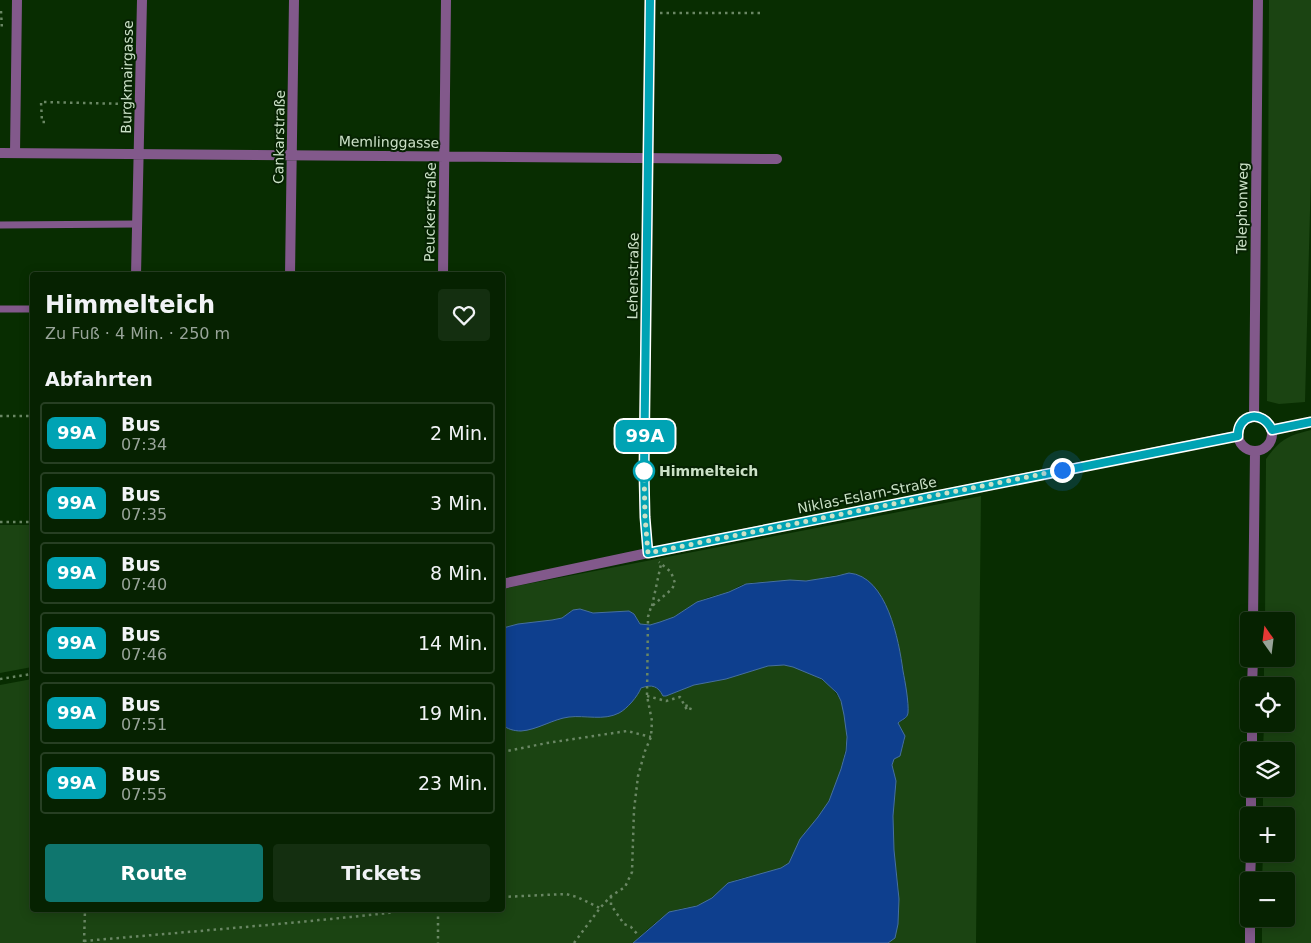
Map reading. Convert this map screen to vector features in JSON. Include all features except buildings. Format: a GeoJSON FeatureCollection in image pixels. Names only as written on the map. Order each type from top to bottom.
{"type":"FeatureCollection","features":[{"type":"Feature","properties":{"kind":"street"},"geometry":{"type":"LineString","coordinates":[[16,153],[17,0]]}},
{"type":"Feature","properties":{"kind":"street","name":"Burgkmairgasse"},"geometry":{"type":"LineString","coordinates":[[136,272],[142,0]]}},
{"type":"Feature","properties":{"kind":"street","name":"Cankarstraße"},"geometry":{"type":"LineString","coordinates":[[290,272],[294,0]]}},
{"type":"Feature","properties":{"kind":"street","name":"Peuckerstraße"},"geometry":{"type":"LineString","coordinates":[[443,272],[446,0]]}},
{"type":"Feature","properties":{"kind":"street","name":"Lehenstraße"},"geometry":{"type":"LineString","coordinates":[[648,553],[644,472],[650,0]]}},
{"type":"Feature","properties":{"kind":"street","name":"Telephonweg"},"geometry":{"type":"LineString","coordinates":[[1254,416],[1258,0]]}},
{"type":"Feature","properties":{"kind":"street","name":"Memlinggasse"},"geometry":{"type":"LineString","coordinates":[[0,153],[777,159]]}},
{"type":"Feature","properties":{"kind":"street"},"geometry":{"type":"LineString","coordinates":[[1254,416],[1265,420],[1272,430],[1270,442],[1266,447],[1254,451],[1243,446],[1237,430],[1243,420],[1254,416]]}},
{"type":"Feature","properties":{"kind":"street"},"geometry":{"type":"LineString","coordinates":[[1272,430],[1311,422]]}},
{"type":"Feature","properties":{"kind":"street","name":"Niklas-Eslarn-Straße"},"geometry":{"type":"LineString","coordinates":[[505,583],[648,553],[1238,436]]}},
{"type":"Feature","properties":{"kind":"street"},"geometry":{"type":"LineString","coordinates":[[1253,612],[1254,451]]}},
{"type":"Feature","properties":{"kind":"street"},"geometry":{"type":"LineString","coordinates":[[1250,927],[1250,943]]}},
{"type":"Feature","properties":{"kind":"lane"},"geometry":{"type":"LineString","coordinates":[[0,224],[137,224]]}},
{"type":"Feature","properties":{"kind":"lane"},"geometry":{"type":"LineString","coordinates":[[0,309],[30,309]]}},
{"type":"Feature","properties":{"kind":"path"},"geometry":{"type":"LineString","coordinates":[[1,11],[2,30]]}},
{"type":"Feature","properties":{"kind":"path"},"geometry":{"type":"LineString","coordinates":[[650,13],[764,13]]}},
{"type":"Feature","properties":{"kind":"path"},"geometry":{"type":"LineString","coordinates":[[45,122],[42,122],[41,102],[140,104]]}},
{"type":"Feature","properties":{"kind":"path"},"geometry":{"type":"LineString","coordinates":[[0,416],[30,416]]}},
{"type":"Feature","properties":{"kind":"path"},"geometry":{"type":"LineString","coordinates":[[0,522],[30,522]]}},
{"type":"Feature","properties":{"kind":"path"},"geometry":{"type":"LineString","coordinates":[[648,553],[671,572],[675,583],[672,589],[651,607]]}},
{"type":"Feature","properties":{"kind":"path"},"geometry":{"type":"LineString","coordinates":[[574,943],[600,908],[611,896],[625,887],[632,872],[634,810],[638,776],[651,737],[652,721],[647,696],[648,617],[661,564]]}},
{"type":"Feature","properties":{"kind":"path"},"geometry":{"type":"LineString","coordinates":[[0,679],[30,674]]}},
{"type":"Feature","properties":{"kind":"path"},"geometry":{"type":"LineString","coordinates":[[647,696],[666,701],[680,697],[684,705]]}},
{"type":"Feature","properties":{"kind":"path"},"geometry":{"type":"LineString","coordinates":[[505,751],[627,731],[651,737]]}},
{"type":"Feature","properties":{"kind":"path"},"geometry":{"type":"LineString","coordinates":[[505,898],[566,894],[600,908]]}},
{"type":"Feature","properties":{"kind":"path"},"geometry":{"type":"LineString","coordinates":[[611,896],[611,905],[624,924],[631,927],[639,936]]}},
{"type":"Feature","properties":{"kind":"path"},"geometry":{"type":"LineString","coordinates":[[85,912],[84,942],[234,927],[297,924],[392,912]]}},
{"type":"Feature","properties":{"kind":"path"},"geometry":{"type":"LineString","coordinates":[[438,912],[438,943]]}},
{"type":"Feature","properties":{"kind":"green space"},"geometry":{"type":"Polygon","coordinates":[[[1269,0],[1311,0],[1311,172],[1305,402],[1279,404],[1267,401],[1269,0]]]}},
{"type":"Feature","properties":{"kind":"green space"},"geometry":{"type":"Polygon","coordinates":[[[1311,430],[1311,943],[1262,943],[1262,927],[1295,927],[1295,872],[1262,872],[1263,862],[1295,862],[1295,807],[1263,807],[1263,797],[1295,797],[1295,742],[1263,742],[1264,732],[1295,732],[1295,677],[1264,677],[1264,668],[1295,668],[1295,612],[1265,612],[1266,459],[1285,439],[1311,430]]]}},
{"type":"Feature","properties":{"kind":"green space"},"geometry":{"type":"Polygon","coordinates":[[[981,496],[976,943],[888,943],[895,938],[898,924],[899,894],[894,850],[893,816],[896,781],[892,763],[894,759],[900,756],[905,739],[898,723],[905,719],[908,714],[900,651],[896,636],[885,607],[875,590],[864,578],[858,575],[846,574],[808,581],[745,584],[728,592],[708,597],[664,622],[648,625],[640,624],[634,614],[629,611],[593,613],[580,609],[573,610],[562,618],[505,627],[505,588],[981,496]]]}},
{"type":"Feature","properties":{"kind":"green space"},"geometry":{"type":"Polygon","coordinates":[[[0,525],[30,525],[30,667],[0,673],[0,525]]]}},
{"type":"Feature","properties":{"kind":"green space"},"geometry":{"type":"Polygon","coordinates":[[[779,665],[797,668],[815,676],[830,687],[840,700],[845,715],[847,732],[841,768],[829,800],[820,815],[802,837],[788,864],[783,868],[734,881],[704,903],[667,914],[633,943],[0,943],[0,685],[30,679],[30,912],[505,912],[505,726],[521,731],[568,717],[601,717],[616,714],[627,706],[643,687],[654,686],[666,696],[694,685],[726,679],[764,667],[779,665]]]}},
{"type":"Feature","properties":{"kind":"water"},"geometry":{"type":"Polygon","coordinates":[[[849,573],[862,577],[873,585],[882,597],[889,612],[898,643],[907,698],[907,715],[898,723],[905,736],[900,756],[894,759],[892,765],[896,781],[893,816],[899,899],[898,924],[895,938],[888,943],[633,943],[669,912],[697,906],[712,898],[728,883],[781,868],[789,863],[800,839],[829,801],[841,769],[846,751],[847,737],[841,701],[837,693],[822,679],[793,667],[784,665],[768,666],[726,679],[694,685],[666,696],[663,696],[654,687],[641,688],[629,705],[622,711],[607,717],[569,717],[527,730],[513,730],[505,726],[505,627],[562,618],[573,610],[580,609],[593,613],[629,611],[634,614],[640,624],[650,625],[674,617],[697,602],[729,592],[746,584],[790,580],[806,581],[849,573]]]}},
{"type":"Feature","properties":{"kind":"bus line","name":"99A"},"geometry":{"type":"LineString","coordinates":[[650,0],[644,472],[648,553],[1238,436],[1237,430],[1243,420],[1254,416],[1265,420],[1272,430],[1311,422]]}},
{"type":"Feature","properties":{"kind":"place","name":"Himmelteich"},"geometry":{"type":"Point","coordinates":[644,471]}},
{"type":"Feature","properties":{"kind":"route"},"geometry":{"type":"LineString","coordinates":[[644,471],[648,553],[1062,470]]}}]}
